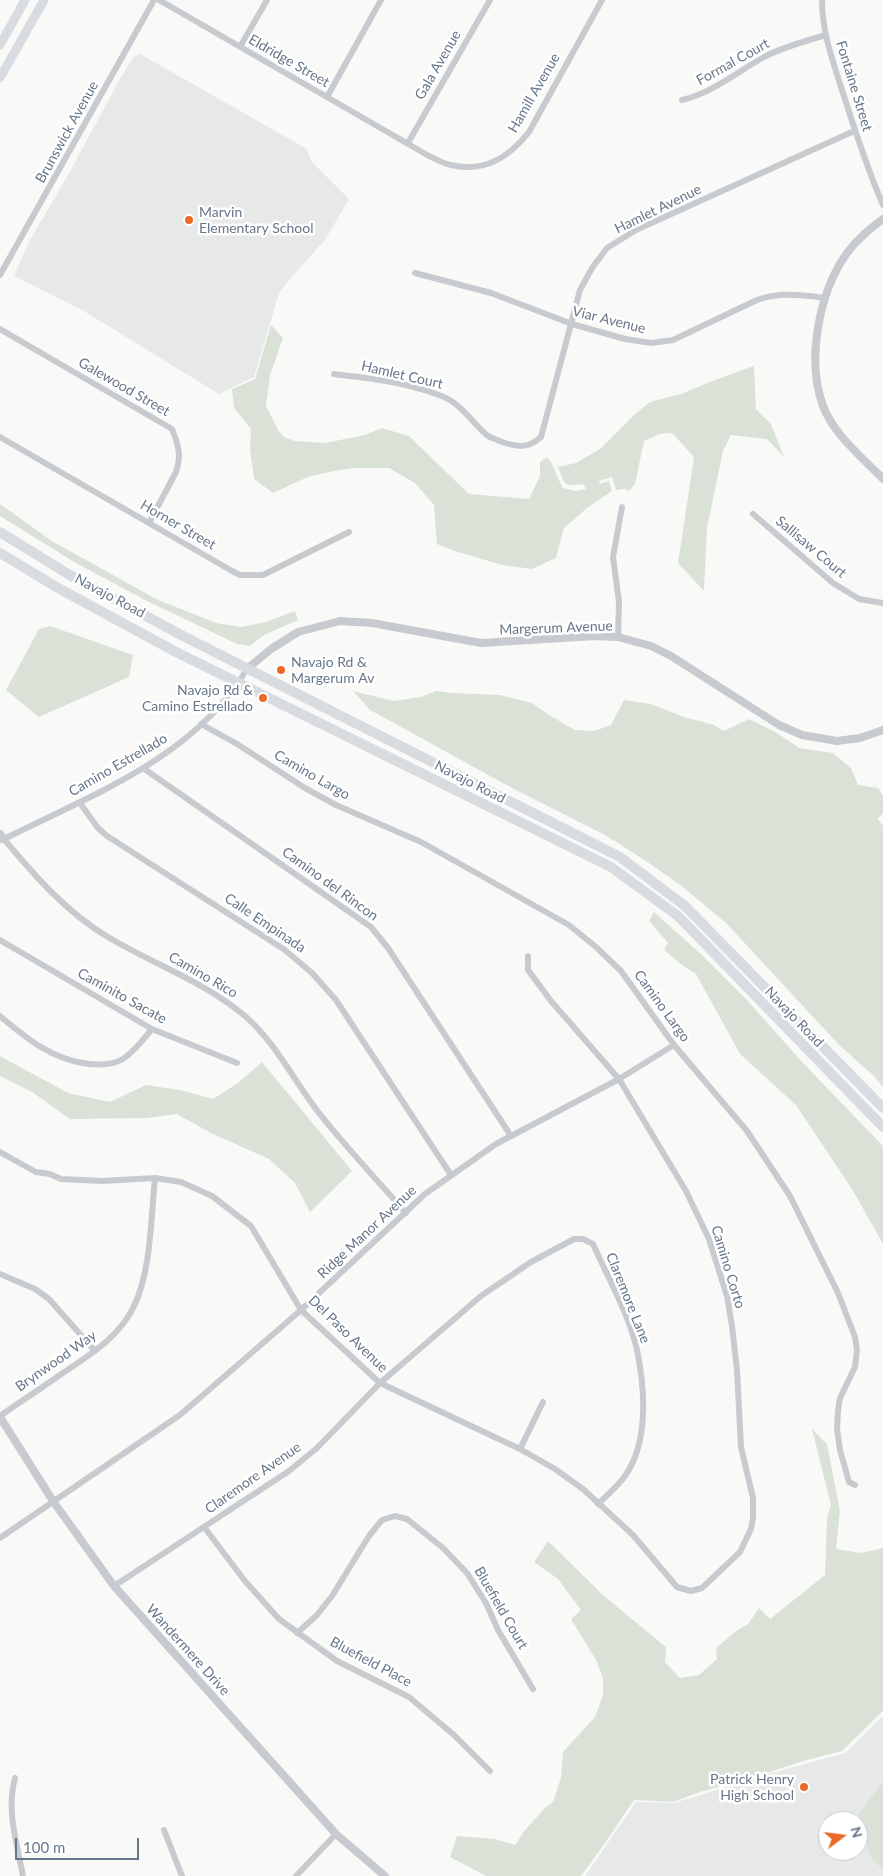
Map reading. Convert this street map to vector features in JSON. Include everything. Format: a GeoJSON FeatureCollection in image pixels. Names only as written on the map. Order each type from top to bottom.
{"type":"FeatureCollection","features":[{"type":"Feature","properties":{"kind":"main road"},"geometry":{"type":"LineString","coordinates":[[0,44],[25,0]]}},
{"type":"Feature","properties":{"kind":"main road"},"geometry":{"type":"LineString","coordinates":[[0,78],[44,0]]}},
{"type":"Feature","properties":{"kind":"main road","name":"Navajo Road"},"geometry":{"type":"LineString","coordinates":[[0,532],[68,574],[142,614],[620,857],[685,906],[883,1108]]}},
{"type":"Feature","properties":{"kind":"main road","name":"Navajo Road"},"geometry":{"type":"LineString","coordinates":[[0,553],[58,588],[238,684],[611,867],[678,916],[883,1127]]}},
{"type":"Feature","properties":{"kind":"main road"},"geometry":{"type":"LineString","coordinates":[[135,630],[142,614]]}},
{"type":"Feature","properties":{"kind":"street","name":"Brunswick Avenue"},"geometry":{"type":"LineString","coordinates":[[0,275],[72,150],[154,0]]}},
{"type":"Feature","properties":{"kind":"street","name":"Eldridge Street"},"geometry":{"type":"LineString","coordinates":[[159,0],[408,143]]}},
{"type":"Feature","properties":{"kind":"street"},"geometry":{"type":"LineString","coordinates":[[240,47],[267,0]]}},
{"type":"Feature","properties":{"kind":"street"},"geometry":{"type":"LineString","coordinates":[[327,97],[381,0]]}},
{"type":"Feature","properties":{"kind":"street","name":"Gala Avenue"},"geometry":{"type":"LineString","coordinates":[[408,143],[490,0]]}},
{"type":"Feature","properties":{"kind":"street","name":"Hamill Avenue"},"geometry":{"type":"LineString","coordinates":[[408,143],[429,156],[451,165],[475,166],[490,163],[516,148],[529,132],[602,0]]}},
{"type":"Feature","properties":{"kind":"street","name":"Fontaine Street"},"geometry":{"type":"LineString","coordinates":[[822,0],[822,16],[826,36],[854,131],[883,205]]}},
{"type":"Feature","properties":{"kind":"street","name":"Formal Court"},"geometry":{"type":"LineString","coordinates":[[682,100],[699,96],[765,57],[784,48],[826,36]]}},
{"type":"Feature","properties":{"kind":"street","name":"Hamlet Avenue"},"geometry":{"type":"LineString","coordinates":[[536,441],[540,437],[580,290],[592,268],[607,248],[636,230],[854,131]]}},
{"type":"Feature","properties":{"kind":"street"},"geometry":{"type":"LineString","coordinates":[[883,219],[865,233],[848,252],[834,274],[825,298],[816,346],[816,373],[823,406],[844,439],[883,479]]}},
{"type":"Feature","properties":{"kind":"street","name":"Viar Avenue"},"geometry":{"type":"LineString","coordinates":[[415,273],[491,293],[572,324],[625,339],[651,343],[673,340],[757,300],[772,295],[796,294],[825,298]]}},
{"type":"Feature","properties":{"kind":"street","name":"Galewood Street"},"geometry":{"type":"LineString","coordinates":[[0,329],[172,429],[179,446],[179,463],[149,523]]}},
{"type":"Feature","properties":{"kind":"street","name":"Hamlet Court"},"geometry":{"type":"LineString","coordinates":[[334,374],[381,380],[436,394],[449,399],[466,412],[489,436],[523,448],[536,441]]}},
{"type":"Feature","properties":{"kind":"street","name":"Horner Street"},"geometry":{"type":"LineString","coordinates":[[0,437],[240,575],[263,575],[350,532]]}},
{"type":"Feature","properties":{"kind":"street"},"geometry":{"type":"LineString","coordinates":[[618,637],[619,602],[613,557],[622,507]]}},
{"type":"Feature","properties":{"kind":"street","name":"Sallisaw Court"},"geometry":{"type":"LineString","coordinates":[[753,514],[833,584],[859,599],[883,603]]}},
{"type":"Feature","properties":{"kind":"street","name":"Margerum Avenue"},"geometry":{"type":"LineString","coordinates":[[247,669],[271,649],[298,632],[340,621],[372,623],[481,643],[595,636],[618,637],[651,646],[671,656],[779,725],[802,735],[837,741],[860,738],[883,730]]}},
{"type":"Feature","properties":{"kind":"street","name":"Camino Estrellado"},"geometry":{"type":"LineString","coordinates":[[1,838],[80,803],[173,749],[201,724],[238,684],[247,669]]}},
{"type":"Feature","properties":{"kind":"street","name":"Camino Largo"},"geometry":{"type":"LineString","coordinates":[[201,724],[336,805],[421,842],[569,925],[621,971],[674,1045],[747,1131],[785,1188],[838,1293],[855,1337],[857,1350],[855,1367],[840,1398],[837,1429],[844,1468],[849,1482],[855,1485]]}},
{"type":"Feature","properties":{"kind":"street","name":"Camino del Rincon"},"geometry":{"type":"LineString","coordinates":[[143,768],[371,927],[388,948],[511,1136]]}},
{"type":"Feature","properties":{"kind":"street","name":"Calle Empinada"},"geometry":{"type":"LineString","coordinates":[[80,803],[98,828],[107,836],[285,950],[312,973],[336,1000],[451,1175]]}},
{"type":"Feature","properties":{"kind":"street","name":"Camino Rico"},"geometry":{"type":"LineString","coordinates":[[1,838],[28,869],[67,907],[106,937],[216,995],[251,1022],[273,1047],[319,1113],[406,1213]]}},
{"type":"Feature","properties":{"kind":"street","name":"Caminito Sacate"},"geometry":{"type":"LineString","coordinates":[[0,940],[152,1029],[237,1063]]}},
{"type":"Feature","properties":{"kind":"street","name":"Camino Corto"},"geometry":{"type":"LineString","coordinates":[[528,956],[528,970],[551,1001],[619,1079],[686,1191],[709,1239],[727,1296],[737,1370],[742,1448],[753,1498],[753,1518],[752,1529],[740,1552],[702,1588]]}},
{"type":"Feature","properties":{"kind":"street"},"geometry":{"type":"LineString","coordinates":[[0,1016],[41,1048],[56,1056],[72,1062],[101,1065],[121,1060],[136,1049],[152,1029]]}},
{"type":"Feature","properties":{"kind":"street","name":"Ridge Manor Avenue"},"geometry":{"type":"LineString","coordinates":[[0,1538],[180,1415],[301,1310],[425,1194],[496,1144],[619,1079],[674,1045]]}},
{"type":"Feature","properties":{"kind":"street","name":"Del Paso Avenue"},"geometry":{"type":"LineString","coordinates":[[0,1152],[36,1172],[50,1174],[61,1179],[102,1181],[155,1178],[181,1182],[212,1196],[251,1226],[301,1310],[380,1383],[520,1449],[555,1469],[582,1489],[633,1535],[677,1587],[691,1590],[702,1588]]}},
{"type":"Feature","properties":{"kind":"street","name":"Brynwood Way"},"geometry":{"type":"LineString","coordinates":[[0,1416],[95,1351],[116,1333],[134,1306],[141,1288],[146,1264],[155,1178]]}},
{"type":"Feature","properties":{"kind":"street","name":"Claremore Avenue"},"geometry":{"type":"LineString","coordinates":[[114,1586],[289,1471],[317,1448],[380,1383],[481,1296],[531,1262],[574,1239],[588,1240]]}},
{"type":"Feature","properties":{"kind":"street","name":"Claremore Lane"},"geometry":{"type":"LineString","coordinates":[[588,1240],[593,1244],[630,1330],[637,1350],[642,1390],[642,1424],[634,1457],[624,1477],[598,1504]]}},
{"type":"Feature","properties":{"kind":"street"},"geometry":{"type":"LineString","coordinates":[[0,1274],[35,1289],[49,1298],[95,1351]]}},
{"type":"Feature","properties":{"kind":"street"},"geometry":{"type":"LineString","coordinates":[[520,1449],[543,1402]]}},
{"type":"Feature","properties":{"kind":"street","name":"Wandermere Drive"},"geometry":{"type":"LineString","coordinates":[[0,1416],[53,1501],[114,1586],[336,1834],[385,1876]]}},
{"type":"Feature","properties":{"kind":"street","name":"Bluefield Court"},"geometry":{"type":"LineString","coordinates":[[297,1633],[317,1615],[332,1596],[382,1520],[395,1516],[407,1520],[443,1548],[467,1573],[486,1603],[498,1630],[533,1689]]}},
{"type":"Feature","properties":{"kind":"street","name":"Bluefield Place"},"geometry":{"type":"LineString","coordinates":[[204,1527],[245,1581],[279,1619],[337,1661],[409,1697],[454,1735],[490,1771]]}},
{"type":"Feature","properties":{"kind":"street"},"geometry":{"type":"LineString","coordinates":[[15,1778],[11,1794],[11,1812],[23,1876]]}},
{"type":"Feature","properties":{"kind":"street"},"geometry":{"type":"LineString","coordinates":[[164,1830],[182,1876]]}},
{"type":"Feature","properties":{"kind":"street"},"geometry":{"type":"LineString","coordinates":[[296,1876],[336,1834]]}},
{"type":"Feature","properties":{"kind":"shaded area","name":"Marvin Elementary School"},"geometry":{"type":"Polygon","coordinates":[[[140,54],[307,149],[311,161],[349,199],[325,240],[279,293],[254,377],[219,394],[82,310],[14,276],[29,242],[121,77],[134,56],[140,54]]]}},
{"type":"Feature","properties":{"kind":"shaded area"},"geometry":{"type":"Polygon","coordinates":[[[271,325],[283,338],[270,375],[266,406],[278,430],[284,437],[295,441],[325,443],[365,435],[382,428],[409,436],[469,494],[529,499],[540,476],[540,462],[547,457],[563,488],[576,491],[586,489],[583,484],[568,485],[562,478],[558,467],[576,463],[600,449],[650,402],[681,394],[754,366],[756,409],[771,424],[784,457],[767,439],[731,435],[723,451],[707,528],[704,591],[678,563],[694,457],[672,433],[660,434],[644,441],[635,484],[629,491],[625,489],[616,490],[612,477],[599,481],[600,484],[609,481],[612,491],[587,508],[564,528],[556,558],[532,569],[502,565],[437,544],[434,505],[415,483],[389,468],[355,468],[334,471],[308,477],[273,493],[254,479],[250,449],[251,429],[234,408],[232,389],[255,379],[271,325]]]}},
{"type":"Feature","properties":{"kind":"shaded area"},"geometry":{"type":"Polygon","coordinates":[[[0,504],[52,541],[156,599],[216,623],[241,627],[266,622],[295,611],[298,620],[264,635],[250,646],[237,644],[147,601],[74,562],[0,516],[0,504]]]}},
{"type":"Feature","properties":{"kind":"shaded area"},"geometry":{"type":"Polygon","coordinates":[[[50,626],[133,655],[129,677],[39,717],[6,690],[39,629],[50,626]]]}},
{"type":"Feature","properties":{"kind":"shaded area"},"geometry":{"type":"Polygon","coordinates":[[[353,691],[394,701],[421,697],[436,691],[500,695],[532,703],[575,730],[594,731],[611,725],[624,700],[651,704],[684,717],[714,725],[724,731],[749,719],[777,733],[799,748],[833,753],[851,768],[858,785],[878,788],[883,796],[883,813],[878,819],[883,826],[883,1087],[874,1076],[840,1046],[727,924],[683,887],[605,835],[512,788],[370,710],[353,691]]]}},
{"type":"Feature","properties":{"kind":"shaded area"},"geometry":{"type":"Polygon","coordinates":[[[654,912],[702,955],[746,999],[804,1064],[883,1146],[883,1244],[852,1189],[796,1105],[740,1054],[696,974],[664,950],[668,943],[649,921],[654,912]]]}},
{"type":"Feature","properties":{"kind":"shaded area"},"geometry":{"type":"Polygon","coordinates":[[[0,1056],[68,1093],[110,1102],[146,1085],[180,1090],[213,1099],[238,1083],[262,1062],[352,1171],[310,1212],[295,1183],[269,1159],[211,1133],[177,1114],[146,1118],[70,1119],[32,1092],[0,1076],[0,1056]]]}},
{"type":"Feature","properties":{"kind":"shaded area"},"geometry":{"type":"Polygon","coordinates":[[[812,1429],[827,1444],[840,1511],[836,1549],[861,1553],[883,1548],[883,1711],[842,1751],[700,1792],[673,1802],[634,1800],[581,1876],[486,1876],[450,1857],[457,1836],[495,1839],[515,1845],[525,1830],[553,1802],[561,1778],[563,1752],[595,1717],[603,1695],[603,1678],[596,1660],[571,1619],[581,1610],[558,1579],[534,1562],[548,1541],[604,1596],[666,1647],[665,1662],[680,1678],[699,1675],[717,1659],[716,1648],[736,1631],[748,1624],[759,1608],[770,1619],[825,1575],[827,1517],[831,1505],[812,1429]]]}},
{"type":"Feature","properties":{"kind":"shaded area","name":"Patrick Henry High School"},"geometry":{"type":"Polygon","coordinates":[[[883,1716],[883,1876],[585,1876],[636,1802],[674,1803],[845,1753],[883,1716]]]}},
{"type":"Feature","properties":{"kind":"shaded area"},"geometry":{"type":"Polygon","coordinates":[[[883,1781],[883,1870],[870,1856],[868,1850],[868,1811],[861,1811],[883,1781]]]}},
{"type":"Feature","properties":{"kind":"place","name":"Marvin Elementary School"},"geometry":{"type":"Point","coordinates":[189,220]}},
{"type":"Feature","properties":{"kind":"place","name":"Navajo Rd & Margerum Av"},"geometry":{"type":"Point","coordinates":[281,670]}},
{"type":"Feature","properties":{"kind":"place","name":"Navajo Rd & Camino Estrellado"},"geometry":{"type":"Point","coordinates":[263,698]}},
{"type":"Feature","properties":{"kind":"place","name":"Patrick Henry High School"},"geometry":{"type":"Point","coordinates":[804,1787]}}]}
